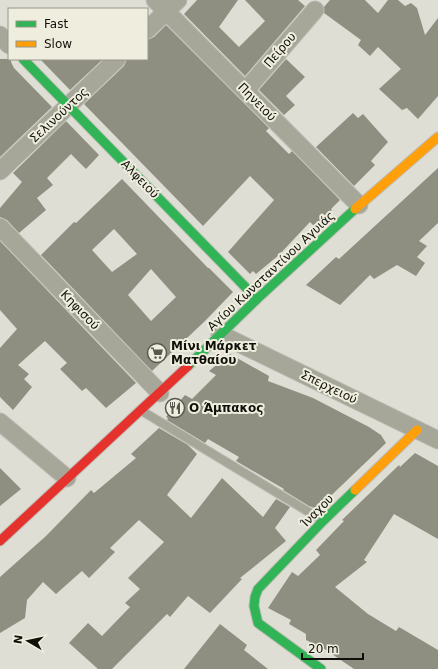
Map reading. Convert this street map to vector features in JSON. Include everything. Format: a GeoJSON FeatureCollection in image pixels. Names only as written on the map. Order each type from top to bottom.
{"type":"FeatureCollection","features":[{"type":"Feature","properties":{"kind":"street"},"geometry":{"type":"LineString","coordinates":[[148,29],[167,4]]}},
{"type":"Feature","properties":{"kind":"street","name":"Πηνειού"},"geometry":{"type":"LineString","coordinates":[[167,4],[246,90],[359,205]]}},
{"type":"Feature","properties":{"kind":"street","name":"Πείρου"},"geometry":{"type":"LineString","coordinates":[[246,90],[315,10]]}},
{"type":"Feature","properties":{"kind":"street"},"geometry":{"type":"LineString","coordinates":[[0,36],[8,44]]}},
{"type":"Feature","properties":{"kind":"street","name":"Αλφειού"},"geometry":{"type":"LineString","coordinates":[[24,60],[257,299]]}},
{"type":"Feature","properties":{"kind":"street","name":"Σελινούντος"},"geometry":{"type":"LineString","coordinates":[[0,170],[116,60]]}},
{"type":"Feature","properties":{"kind":"street","name":"Αγίου Κωνσταντίνου Αγυιάς"},"geometry":{"type":"LineString","coordinates":[[0,541],[141,411],[257,299],[359,205],[438,137]]}},
{"type":"Feature","properties":{"kind":"street","name":"Κηφισού"},"geometry":{"type":"LineString","coordinates":[[0,227],[160,393]]}},
{"type":"Feature","properties":{"kind":"street","name":"Σπερχειού"},"geometry":{"type":"LineString","coordinates":[[220,334],[438,440]]}},
{"type":"Feature","properties":{"kind":"street"},"geometry":{"type":"LineString","coordinates":[[0,422],[67,478]]}},
{"type":"Feature","properties":{"kind":"street","name":"Ίναχου"},"geometry":{"type":"LineString","coordinates":[[321,669],[258,623],[255,618],[255,594],[258,589],[323,521],[417,430]]}},
{"type":"Feature","properties":{"kind":"lane"},"geometry":{"type":"LineString","coordinates":[[141,411],[323,521]]}},
{"type":"Feature","properties":{"kind":"building"},"geometry":{"type":"Polygon","coordinates":[[[197,0],[238,0],[219,27],[239,47],[265,21],[245,0],[298,0],[305,6],[245,76],[184,14],[197,0]]]}},
{"type":"Feature","properties":{"kind":"building"},"geometry":{"type":"Polygon","coordinates":[[[330,0],[365,0],[378,13],[388,0],[398,0],[405,6],[411,3],[417,8],[425,35],[438,18],[438,96],[418,119],[407,108],[402,110],[379,89],[401,69],[378,47],[370,56],[358,45],[361,40],[324,13],[324,7],[330,0]]]}},
{"type":"Feature","properties":{"kind":"building"},"geometry":{"type":"Polygon","coordinates":[[[166,25],[269,128],[266,131],[289,154],[292,151],[340,200],[331,209],[332,210],[314,226],[310,222],[279,255],[256,274],[253,271],[250,274],[228,252],[274,200],[250,176],[203,226],[84,104],[124,66],[127,60],[148,60],[148,40],[154,37],[166,25]]]}},
{"type":"Feature","properties":{"kind":"building"},"geometry":{"type":"Polygon","coordinates":[[[0,59],[8,59],[11,60],[14,68],[52,107],[0,157],[0,59]]]}},
{"type":"Feature","properties":{"kind":"building"},"geometry":{"type":"Polygon","coordinates":[[[286,59],[305,77],[286,96],[295,105],[284,115],[259,90],[286,59]]]}},
{"type":"Feature","properties":{"kind":"building"},"geometry":{"type":"Polygon","coordinates":[[[41,60],[102,60],[70,90],[41,60]]]}},
{"type":"Feature","properties":{"kind":"building"},"geometry":{"type":"Polygon","coordinates":[[[353,113],[358,118],[363,114],[388,142],[371,161],[375,165],[354,186],[316,147],[353,113]]]}},
{"type":"Feature","properties":{"kind":"building"},"geometry":{"type":"Polygon","coordinates":[[[66,121],[99,155],[86,169],[71,154],[47,178],[53,185],[37,198],[46,210],[19,233],[7,220],[0,217],[0,208],[22,182],[13,173],[66,121]]]}},
{"type":"Feature","properties":{"kind":"building"},"geometry":{"type":"Polygon","coordinates":[[[438,168],[438,223],[419,241],[427,246],[417,257],[425,263],[416,276],[397,265],[374,279],[370,275],[340,305],[306,285],[336,257],[339,259],[438,168]]]}},
{"type":"Feature","properties":{"kind":"building"},"geometry":{"type":"Polygon","coordinates":[[[122,179],[233,292],[205,321],[152,371],[41,255],[74,222],[76,223],[122,179]],[[114,229],[92,250],[112,272],[137,254],[114,229]],[[151,269],[128,295],[151,321],[176,297],[151,269]]]}},
{"type":"Feature","properties":{"kind":"building"},"geometry":{"type":"Polygon","coordinates":[[[0,241],[136,383],[106,408],[86,388],[82,391],[60,369],[67,363],[45,341],[18,365],[29,374],[24,379],[32,387],[13,410],[0,397],[0,348],[17,329],[0,310],[0,241]]]}},
{"type":"Feature","properties":{"kind":"building"},"geometry":{"type":"Polygon","coordinates":[[[230,354],[269,376],[268,381],[313,398],[369,427],[381,435],[386,443],[317,509],[309,506],[283,490],[284,489],[236,461],[239,457],[208,439],[205,443],[167,420],[168,418],[166,417],[185,395],[192,399],[216,375],[209,371],[230,354]]]}},
{"type":"Feature","properties":{"kind":"building"},"geometry":{"type":"Polygon","coordinates":[[[159,428],[188,445],[197,454],[167,495],[191,518],[222,478],[263,517],[276,499],[290,507],[275,528],[286,541],[240,578],[242,579],[210,613],[188,596],[170,617],[167,614],[112,669],[98,669],[69,643],[88,623],[102,636],[130,607],[125,603],[140,589],[128,578],[164,542],[139,520],[110,548],[115,552],[89,578],[82,571],[56,594],[43,582],[27,600],[25,618],[0,633],[0,577],[46,536],[91,490],[94,493],[136,458],[131,454],[159,428]]]}},
{"type":"Feature","properties":{"kind":"building"},"geometry":{"type":"Polygon","coordinates":[[[415,453],[438,466],[438,539],[394,514],[364,560],[367,562],[335,587],[368,614],[396,631],[399,627],[438,650],[438,669],[354,669],[323,648],[306,640],[306,634],[289,624],[291,620],[268,608],[292,572],[298,576],[320,555],[316,550],[344,521],[342,520],[399,465],[400,467],[415,453]]]}},
{"type":"Feature","properties":{"kind":"building"},"geometry":{"type":"Polygon","coordinates":[[[0,468],[21,489],[0,506],[0,468]]]}},
{"type":"Feature","properties":{"kind":"building"},"geometry":{"type":"Polygon","coordinates":[[[220,624],[247,645],[244,650],[268,669],[184,669],[220,624]]]}},
{"type":"Feature","properties":{"kind":"traffic: fast"},"geometry":{"type":"LineString","coordinates":[[24,60],[257,299]]}},
{"type":"Feature","properties":{"kind":"traffic: fast"},"geometry":{"type":"LineString","coordinates":[[188,366],[257,299],[355,209]]}},
{"type":"Feature","properties":{"kind":"traffic: fast"},"geometry":{"type":"LineString","coordinates":[[321,669],[258,623],[254,606],[255,597],[258,589],[355,490]]}},
{"type":"Feature","properties":{"kind":"traffic: slow"},"geometry":{"type":"LineString","coordinates":[[355,209],[438,137]]}},
{"type":"Feature","properties":{"kind":"traffic: slow"},"geometry":{"type":"LineString","coordinates":[[355,490],[417,430]]}},
{"type":"Feature","properties":{"kind":"traffic: jam"},"geometry":{"type":"LineString","coordinates":[[0,541],[188,366]]}},
{"type":"Feature","properties":{"kind":"place","name":"Μίνι Μάρκετ Ματθαίου"},"geometry":{"type":"Point","coordinates":[157,353]}},
{"type":"Feature","properties":{"kind":"place","name":"Ο Άμπακος"},"geometry":{"type":"Point","coordinates":[175,408]}}]}
